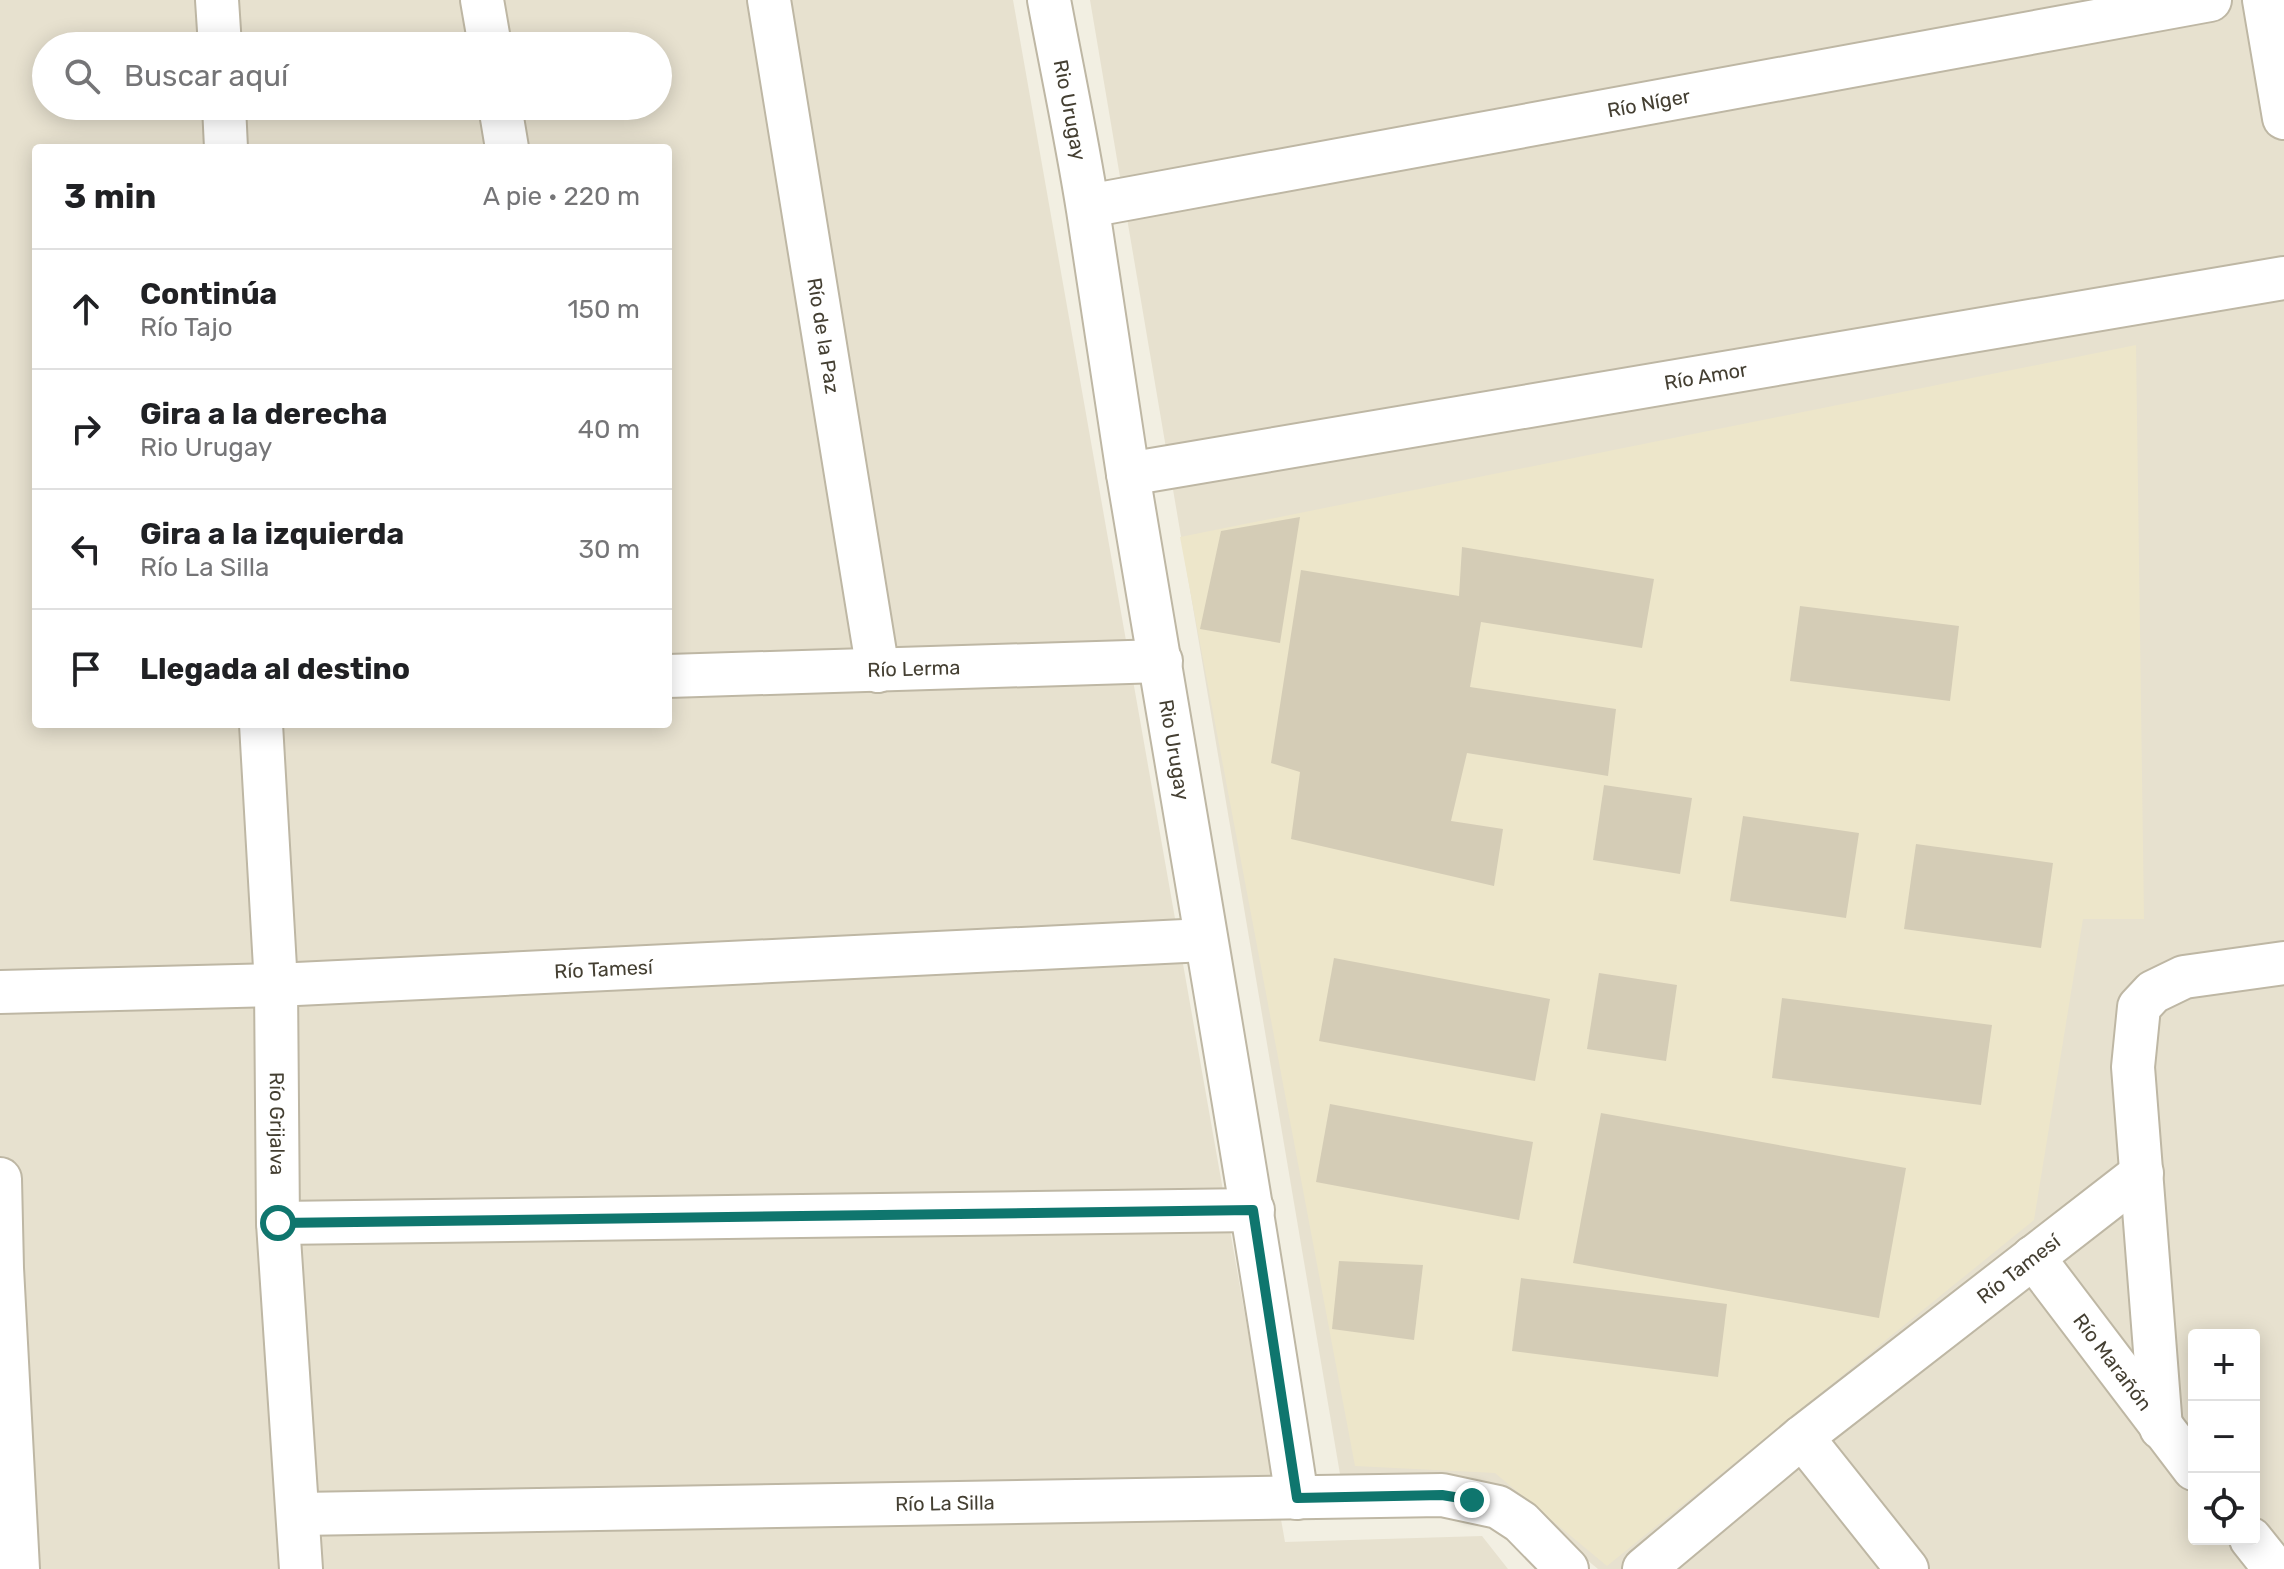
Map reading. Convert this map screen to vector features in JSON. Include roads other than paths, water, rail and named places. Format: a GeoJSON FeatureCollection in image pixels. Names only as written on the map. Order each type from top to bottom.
{"type":"FeatureCollection","features":[{"type":"Feature","properties":{"kind":"street"},"geometry":{"type":"LineString","coordinates":[[217,0],[219,32]]}},
{"type":"Feature","properties":{"kind":"street"},"geometry":{"type":"LineString","coordinates":[[482,0],[488,32]]}},
{"type":"Feature","properties":{"kind":"street","name":"Río de la Paz"},"geometry":{"type":"LineString","coordinates":[[769,0],[878,671]]}},
{"type":"Feature","properties":{"kind":"street","name":"Rio Urugay"},"geometry":{"type":"LineString","coordinates":[[1049,0],[1088,206],[1128,474],[1253,1210],[1297,1498]]}},
{"type":"Feature","properties":{"kind":"street","name":"Río Níger"},"geometry":{"type":"LineString","coordinates":[[1088,206],[2210,0]]}},
{"type":"Feature","properties":{"kind":"street"},"geometry":{"type":"LineString","coordinates":[[2264,0],[2284,118]]}},
{"type":"Feature","properties":{"kind":"street"},"geometry":{"type":"LineString","coordinates":[[225,120],[226,144]]}},
{"type":"Feature","properties":{"kind":"street"},"geometry":{"type":"LineString","coordinates":[[502,120],[506,144]]}},
{"type":"Feature","properties":{"kind":"street","name":"Río Amor"},"geometry":{"type":"LineString","coordinates":[[1128,474],[2284,278]]}},
{"type":"Feature","properties":{"kind":"street","name":"Río Lerma"},"geometry":{"type":"LineString","coordinates":[[672,676],[1161,661]]}},
{"type":"Feature","properties":{"kind":"street","name":"Río Grijalva"},"geometry":{"type":"LineString","coordinates":[[261,728],[276,985],[278,1223],[301,1569]]}},
{"type":"Feature","properties":{"kind":"street","name":"Río Tamesí"},"geometry":{"type":"LineString","coordinates":[[0,992],[276,985],[1205,940]]}},
{"type":"Feature","properties":{"kind":"street"},"geometry":{"type":"LineString","coordinates":[[2161,1428],[2133,1067],[2139,1007],[2153,992],[2184,977],[2284,963]]}},
{"type":"Feature","properties":{"kind":"street","name":"Río Tamesí"},"geometry":{"type":"LineString","coordinates":[[1644,1569],[1802,1437],[2142,1173]]}},
{"type":"Feature","properties":{"kind":"street"},"geometry":{"type":"LineString","coordinates":[[0,1179],[11,1551]]}},
{"type":"Feature","properties":{"kind":"street"},"geometry":{"type":"LineString","coordinates":[[278,1223],[1253,1210]]}},
{"type":"Feature","properties":{"kind":"street","name":"Río Marañón"},"geometry":{"type":"LineString","coordinates":[[2033,1257],[2188,1462]]}},
{"type":"Feature","properties":{"kind":"street"},"geometry":{"type":"LineString","coordinates":[[1802,1437],[1907,1569]]}},
{"type":"Feature","properties":{"kind":"street","name":"Río La Silla"},"geometry":{"type":"LineString","coordinates":[[299,1514],[1442,1495],[1498,1507],[1521,1522],[1567,1569]]}},
{"type":"Feature","properties":{"kind":"street"},"geometry":{"type":"LineString","coordinates":[[2256,1545],[2275,1569]]}}]}
